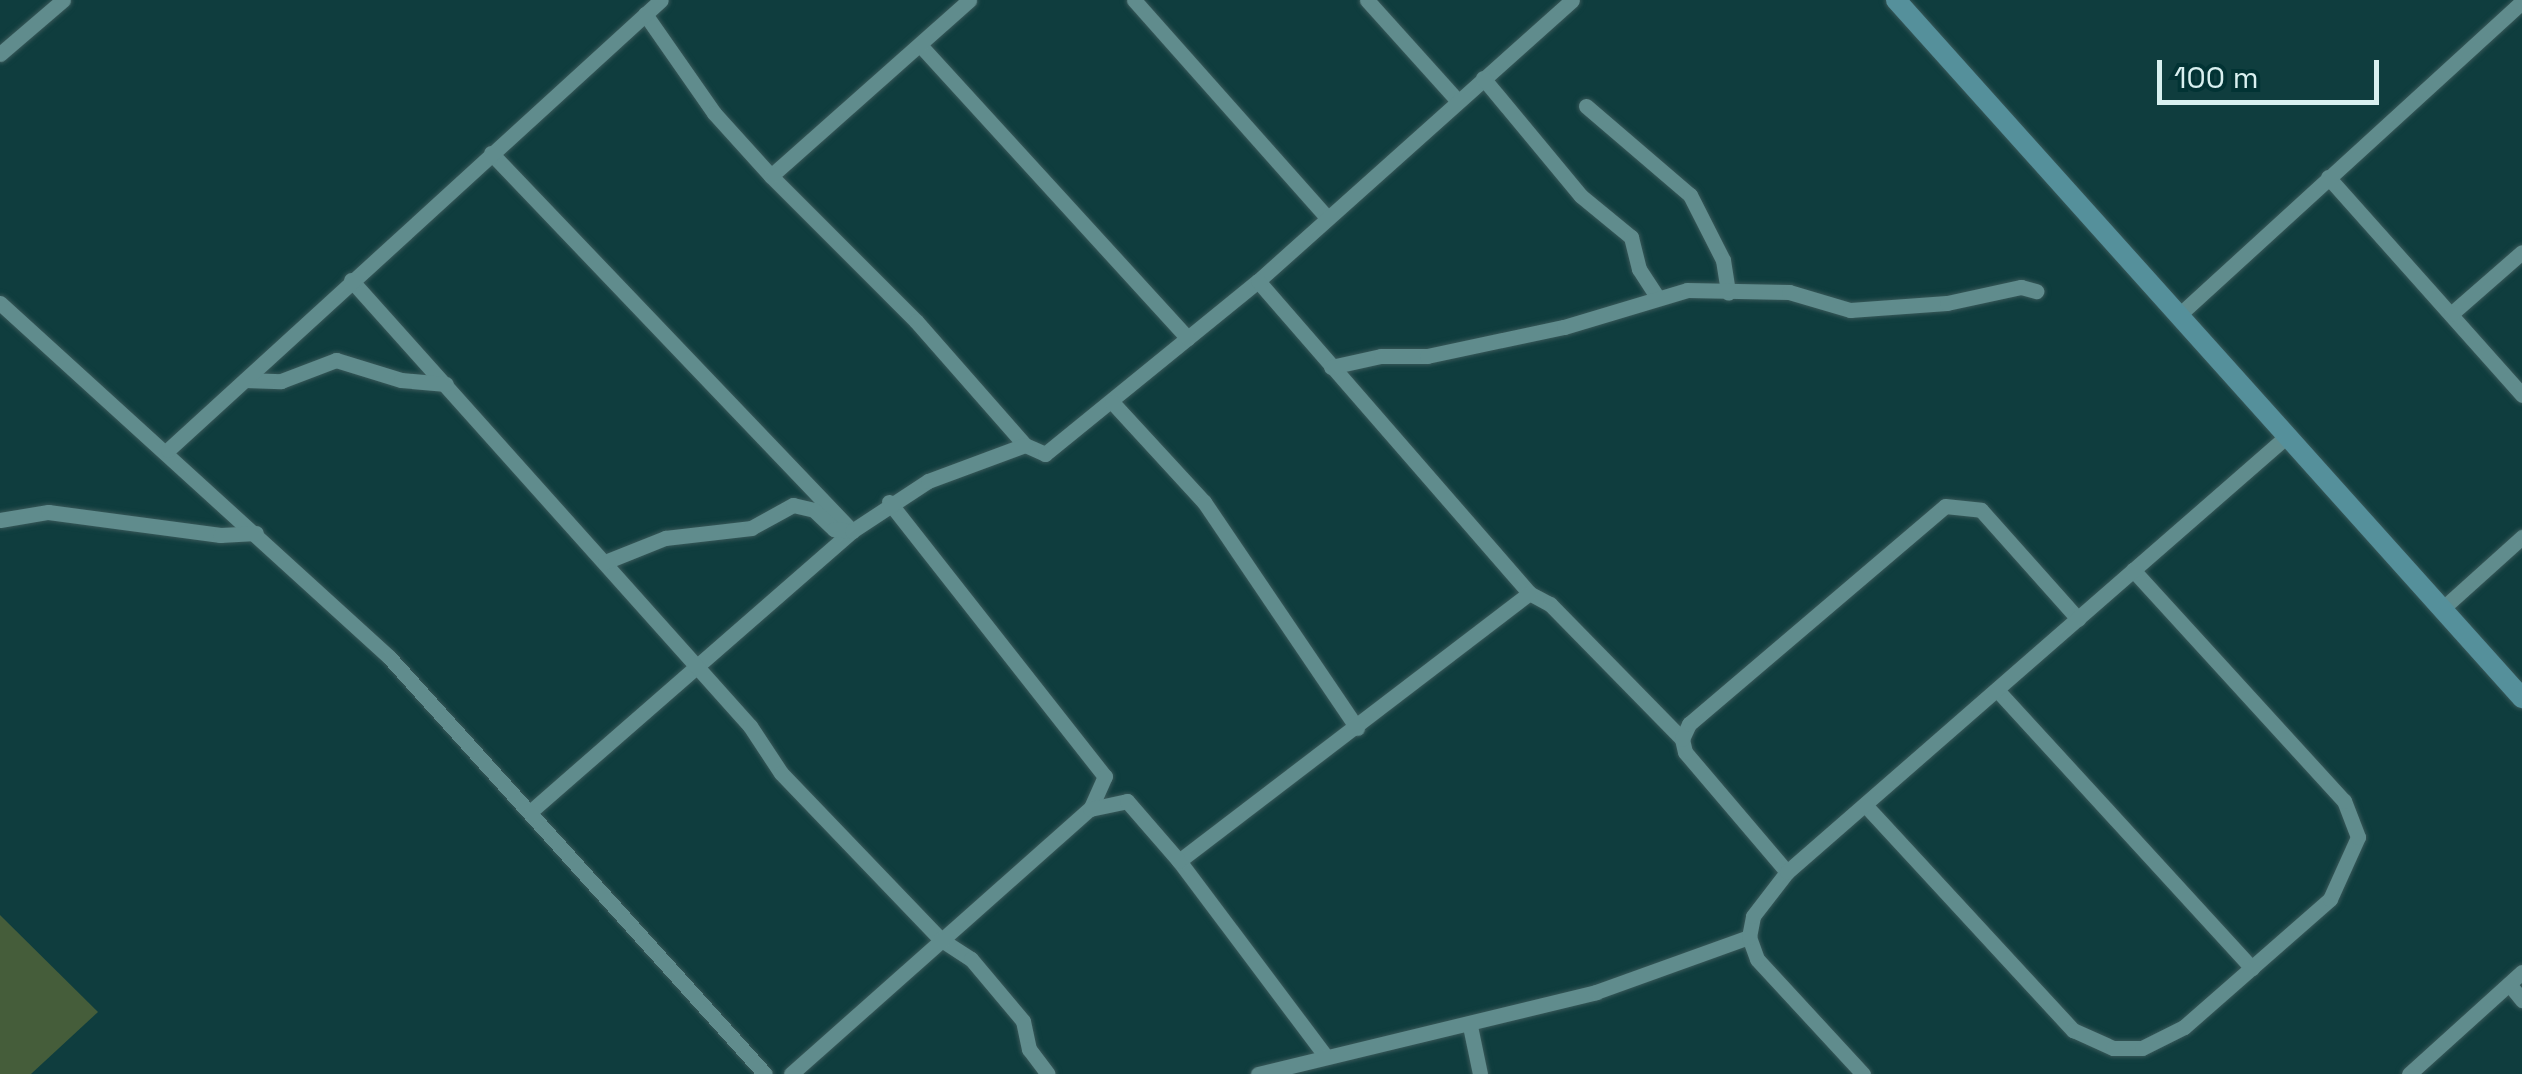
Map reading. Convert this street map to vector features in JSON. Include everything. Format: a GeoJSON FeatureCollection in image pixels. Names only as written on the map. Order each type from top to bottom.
{"type":"FeatureCollection","features":[{"type":"Feature","properties":{"kind":"street"},"geometry":{"type":"LineString","coordinates":[[0,54],[62,0]]}},
{"type":"Feature","properties":{"kind":"street"},"geometry":{"type":"LineString","coordinates":[[168,450],[661,0]]}},
{"type":"Feature","properties":{"kind":"street"},"geometry":{"type":"LineString","coordinates":[[770,176],[969,0]]}},
{"type":"Feature","properties":{"kind":"street"},"geometry":{"type":"LineString","coordinates":[[1134,0],[1327,218]]}},
{"type":"Feature","properties":{"kind":"street"},"geometry":{"type":"LineString","coordinates":[[1368,0],[1457,100]]}},
{"type":"Feature","properties":{"kind":"street"},"geometry":{"type":"LineString","coordinates":[[646,14],[714,114],[770,176],[916,321],[1026,444],[1045,454],[1258,281],[1572,0]]}},
{"type":"Feature","properties":{"kind":"street"},"geometry":{"type":"LineString","coordinates":[[1896,0],[2522,698]]}},
{"type":"Feature","properties":{"kind":"street"},"geometry":{"type":"LineString","coordinates":[[2179,315],[2522,2]]}},
{"type":"Feature","properties":{"kind":"street"},"geometry":{"type":"LineString","coordinates":[[920,44],[1188,338]]}},
{"type":"Feature","properties":{"kind":"street"},"geometry":{"type":"LineString","coordinates":[[1483,78],[1581,196],[1631,237],[1639,269],[1657,297]]}},
{"type":"Feature","properties":{"kind":"street"},"geometry":{"type":"LineString","coordinates":[[1586,106],[1690,196],[1723,260],[1728,293]]}},
{"type":"Feature","properties":{"kind":"street"},"geometry":{"type":"LineString","coordinates":[[491,153],[852,531]]}},
{"type":"Feature","properties":{"kind":"street"},"geometry":{"type":"LineString","coordinates":[[2328,176],[2522,395]]}},
{"type":"Feature","properties":{"kind":"street"},"geometry":{"type":"LineString","coordinates":[[2451,314],[2522,252]]}},
{"type":"Feature","properties":{"kind":"street"},"geometry":{"type":"LineString","coordinates":[[351,280],[750,726],[781,773],[940,939],[970,959],[1023,1021],[1030,1049],[1048,1074]]}},
{"type":"Feature","properties":{"kind":"street"},"geometry":{"type":"LineString","coordinates":[[1258,281],[1529,592],[1550,604],[1682,739],[1685,752],[1787,872]]}},
{"type":"Feature","properties":{"kind":"street"},"geometry":{"type":"LineString","coordinates":[[1330,367],[1381,356],[1427,356],[1564,328],[1687,290],[1789,292],[1850,310],[1947,303],[2021,286],[2036,291]]}},
{"type":"Feature","properties":{"kind":"street"},"geometry":{"type":"LineString","coordinates":[[0,303],[168,450],[388,656],[531,810],[765,1074]]}},
{"type":"Feature","properties":{"kind":"street"},"geometry":{"type":"LineString","coordinates":[[245,380],[281,382],[336,360],[402,380],[446,384]]}},
{"type":"Feature","properties":{"kind":"street"},"geometry":{"type":"LineString","coordinates":[[1112,402],[1204,502],[1357,728]]}},
{"type":"Feature","properties":{"kind":"street"},"geometry":{"type":"LineString","coordinates":[[1863,1074],[1757,959],[1749,937],[1754,916],[1787,872],[1867,807],[2287,436]]}},
{"type":"Feature","properties":{"kind":"street"},"geometry":{"type":"LineString","coordinates":[[531,810],[889,502],[983,456],[1026,444]]}},
{"type":"Feature","properties":{"kind":"street"},"geometry":{"type":"LineString","coordinates":[[889,502],[1107,780],[1178,862],[1324,1054]]}},
{"type":"Feature","properties":{"kind":"street"},"geometry":{"type":"LineString","coordinates":[[605,562],[665,538],[751,528],[793,505],[814,510],[834,529],[852,531]]}},
{"type":"Feature","properties":{"kind":"street"},"geometry":{"type":"LineString","coordinates":[[1682,739],[1689,724],[1945,506],[1980,510],[2078,619]]}},
{"type":"Feature","properties":{"kind":"street"},"geometry":{"type":"LineString","coordinates":[[0,520],[48,512],[220,535],[256,533]]}},
{"type":"Feature","properties":{"kind":"street"},"geometry":{"type":"LineString","coordinates":[[2442,608],[2522,537]]}},
{"type":"Feature","properties":{"kind":"street"},"geometry":{"type":"LineString","coordinates":[[1867,807],[2073,1030],[2094,1044],[2142,1048],[2184,1027],[2330,899],[2354,855],[2353,818],[2344,800],[2133,570]]}},
{"type":"Feature","properties":{"kind":"street"},"geometry":{"type":"LineString","coordinates":[[1178,862],[1529,592]]}},
{"type":"Feature","properties":{"kind":"street"},"geometry":{"type":"LineString","coordinates":[[1998,691],[2252,968]]}},
{"type":"Feature","properties":{"kind":"street"},"geometry":{"type":"LineString","coordinates":[[791,1074],[1090,809],[1107,780]]}},
{"type":"Feature","properties":{"kind":"street"},"geometry":{"type":"LineString","coordinates":[[1090,809],[1127,802]]}},
{"type":"Feature","properties":{"kind":"street"},"geometry":{"type":"LineString","coordinates":[[1258,1074],[1324,1054],[1470,1026],[1596,992],[1749,937]]}},
{"type":"Feature","properties":{"kind":"street"},"geometry":{"type":"LineString","coordinates":[[2409,1074],[2522,972]]}},
{"type":"Feature","properties":{"kind":"street"},"geometry":{"type":"LineString","coordinates":[[2509,984],[2522,1000]]}},
{"type":"Feature","properties":{"kind":"street"},"geometry":{"type":"LineString","coordinates":[[1470,1026],[1480,1074]]}},
{"type":"Feature","properties":{"kind":"green space"},"geometry":{"type":"Polygon","coordinates":[[[0,915],[98,1012],[31,1074],[0,1074],[0,915]]]}}]}
